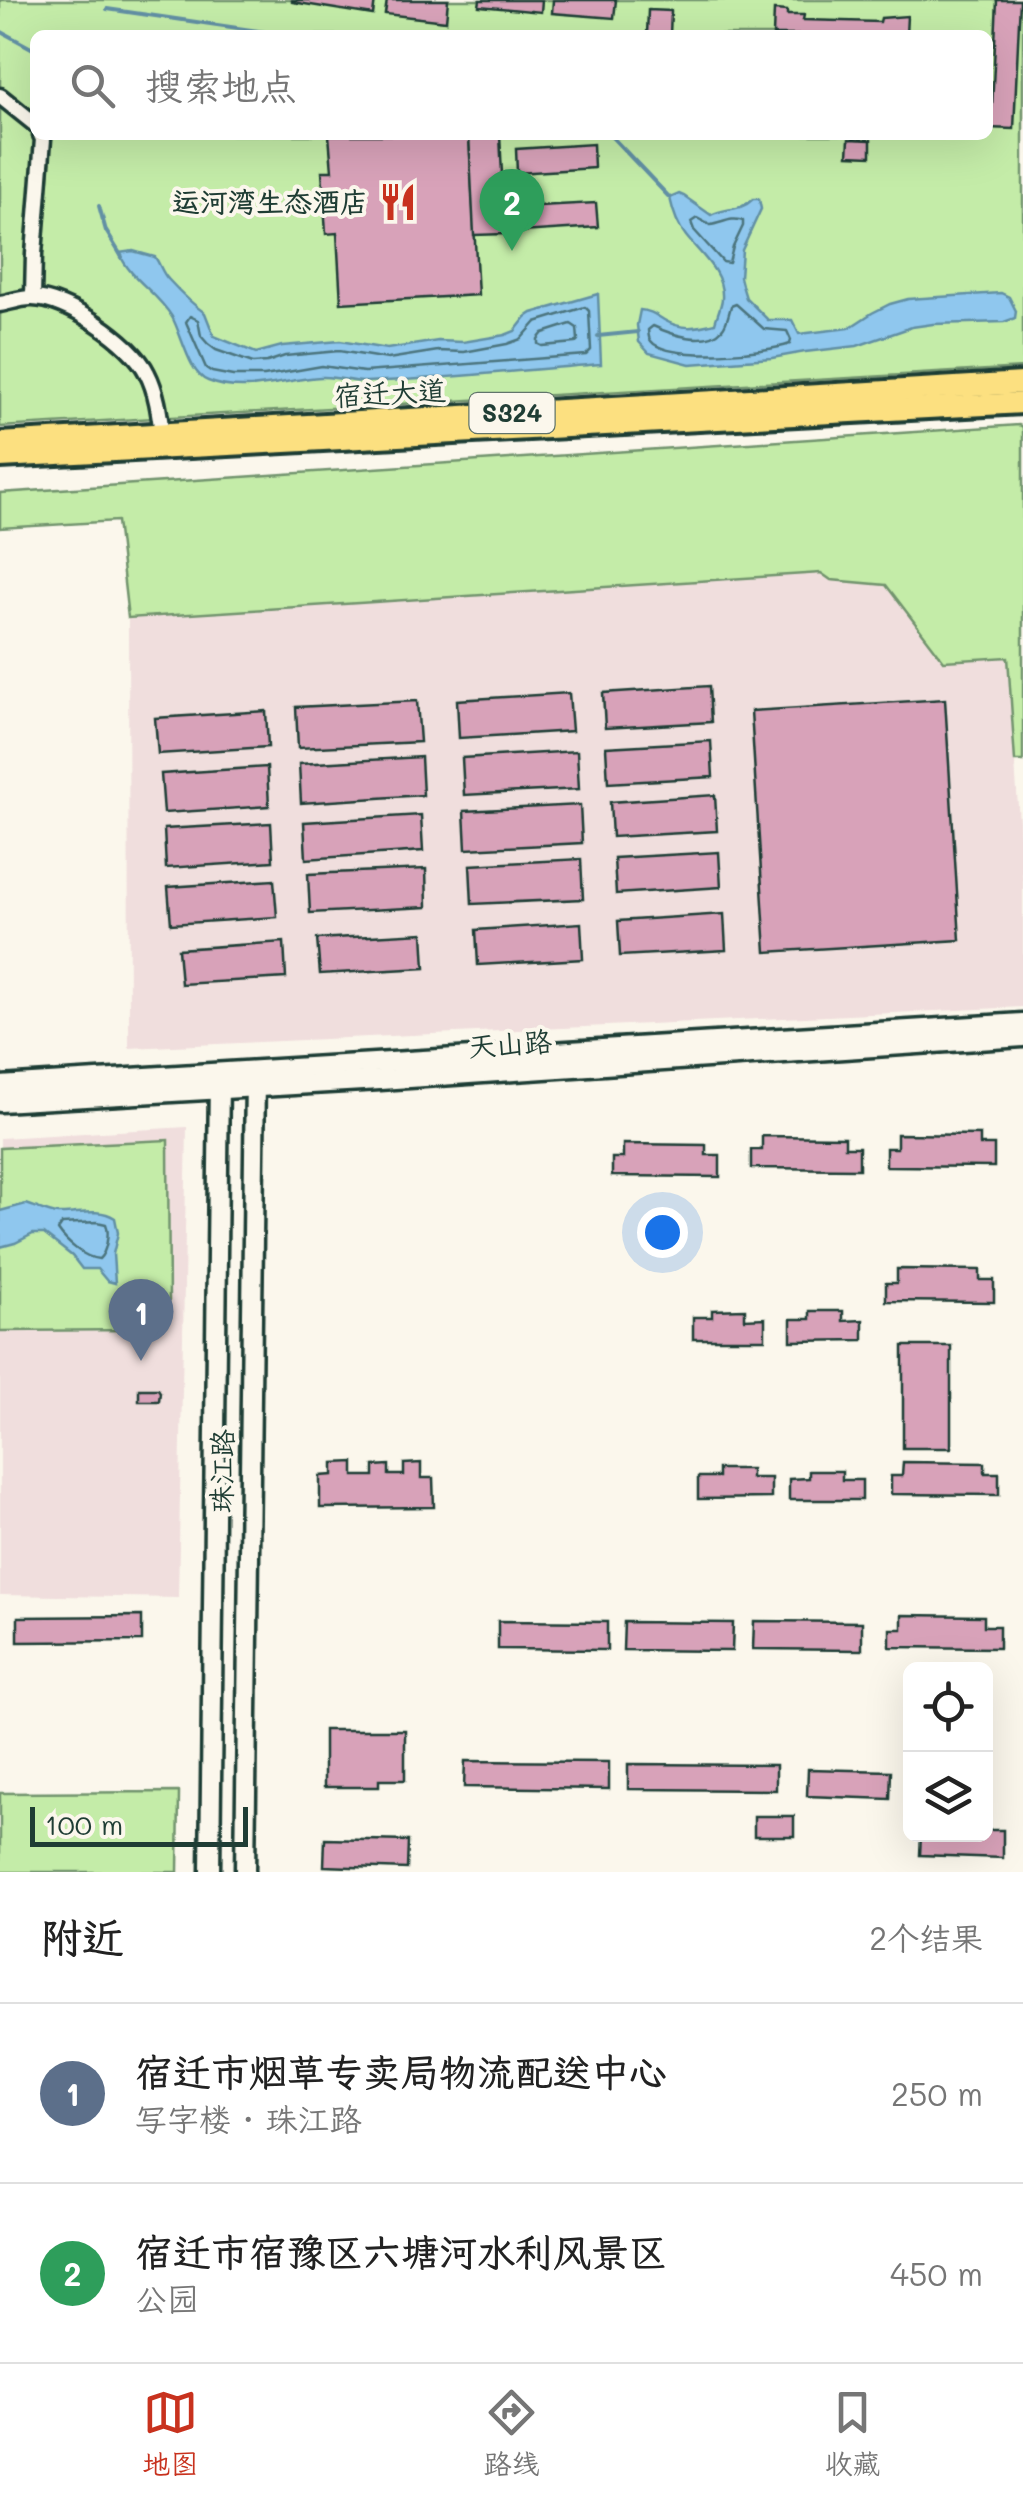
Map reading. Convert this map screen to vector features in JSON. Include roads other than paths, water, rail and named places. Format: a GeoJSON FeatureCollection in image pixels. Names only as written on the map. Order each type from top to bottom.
{"type":"FeatureCollection","features":[{"type":"Feature","properties":{"kind":"main road","name":"宿迁大道"},"geometry":{"type":"LineString","coordinates":[[0,457],[163,441],[1023,384]]}},
{"type":"Feature","properties":{"kind":"main road","name":"宿迁大道"},"geometry":{"type":"LineString","coordinates":[[0,443],[163,441],[1023,403]]}},
{"type":"Feature","properties":{"kind":"street"},"geometry":{"type":"LineString","coordinates":[[0,96],[30,120]]}},
{"type":"Feature","properties":{"kind":"street"},"geometry":{"type":"LineString","coordinates":[[33,297],[43,140]]}},
{"type":"Feature","properties":{"kind":"street"},"geometry":{"type":"LineString","coordinates":[[0,304],[33,297],[82,314],[110,332],[147,372],[159,409],[163,441]]}},
{"type":"Feature","properties":{"kind":"street","name":"天山路"},"geometry":{"type":"LineString","coordinates":[[255,1079],[1023,1023]]}},
{"type":"Feature","properties":{"kind":"street","name":"天山路"},"geometry":{"type":"LineString","coordinates":[[0,1086],[219,1081],[1023,1037]]}},
{"type":"Feature","properties":{"kind":"street","name":"珠江路"},"geometry":{"type":"LineString","coordinates":[[245,1872],[255,1079]]}},
{"type":"Feature","properties":{"kind":"street","name":"天山路"},"geometry":{"type":"LineString","coordinates":[[0,1102],[219,1081]]}},
{"type":"Feature","properties":{"kind":"street","name":"珠江路"},"geometry":{"type":"LineString","coordinates":[[210,1872],[219,1081]]}},
{"type":"Feature","properties":{"kind":"water"},"geometry":{"type":"Polygon","coordinates":[[[679,194],[711,215],[759,199],[761,209],[742,250],[742,285],[746,298],[768,320],[792,320],[799,334],[849,328],[890,304],[908,299],[1001,293],[1009,297],[1015,318],[1004,322],[912,327],[857,346],[772,358],[690,364],[649,353],[639,342],[640,310],[676,325],[695,327],[715,323],[721,302],[722,289],[715,272],[676,218],[670,198],[679,194]]]}},
{"type":"Feature","properties":{"kind":"water"},"geometry":{"type":"Polygon","coordinates":[[[133,251],[155,257],[168,279],[205,313],[214,336],[256,353],[282,346],[340,341],[387,349],[505,335],[515,331],[532,313],[598,294],[601,364],[395,381],[321,377],[250,387],[222,385],[208,381],[196,371],[172,317],[130,271],[119,253],[133,251]]]}},
{"type":"Feature","properties":{"kind":"water"},"geometry":{"type":"Polygon","coordinates":[[[26,1204],[54,1213],[95,1212],[115,1218],[115,1283],[107,1281],[97,1269],[82,1269],[44,1234],[33,1234],[0,1247],[0,1211],[26,1204]]]}},
{"type":"Feature","properties":{"kind":"waterway"},"geometry":{"type":"LineString","coordinates":[[107,9],[252,30]]}},
{"type":"Feature","properties":{"kind":"waterway"},"geometry":{"type":"LineString","coordinates":[[0,31],[30,47]]}},
{"type":"Feature","properties":{"kind":"waterway"},"geometry":{"type":"LineString","coordinates":[[615,140],[670,198]]}},
{"type":"Feature","properties":{"kind":"waterway"},"geometry":{"type":"LineString","coordinates":[[99,206],[106,231],[122,257]]}},
{"type":"Feature","properties":{"kind":"waterway"},"geometry":{"type":"LineString","coordinates":[[598,336],[638,332]]}},
{"type":"Feature","properties":{"kind":"place","name":"运河湾生态酒店"},"geometry":{"type":"Point","coordinates":[398,202]}},
{"type":"Feature","properties":{"kind":"place","name":"宿迁市宿豫区六塘河水利风景区"},"geometry":{"type":"Point","coordinates":[512,251]}},
{"type":"Feature","properties":{"kind":"place","name":"宿迁市烟草专卖局物流配送中心"},"geometry":{"type":"Point","coordinates":[141,1361]}}]}
